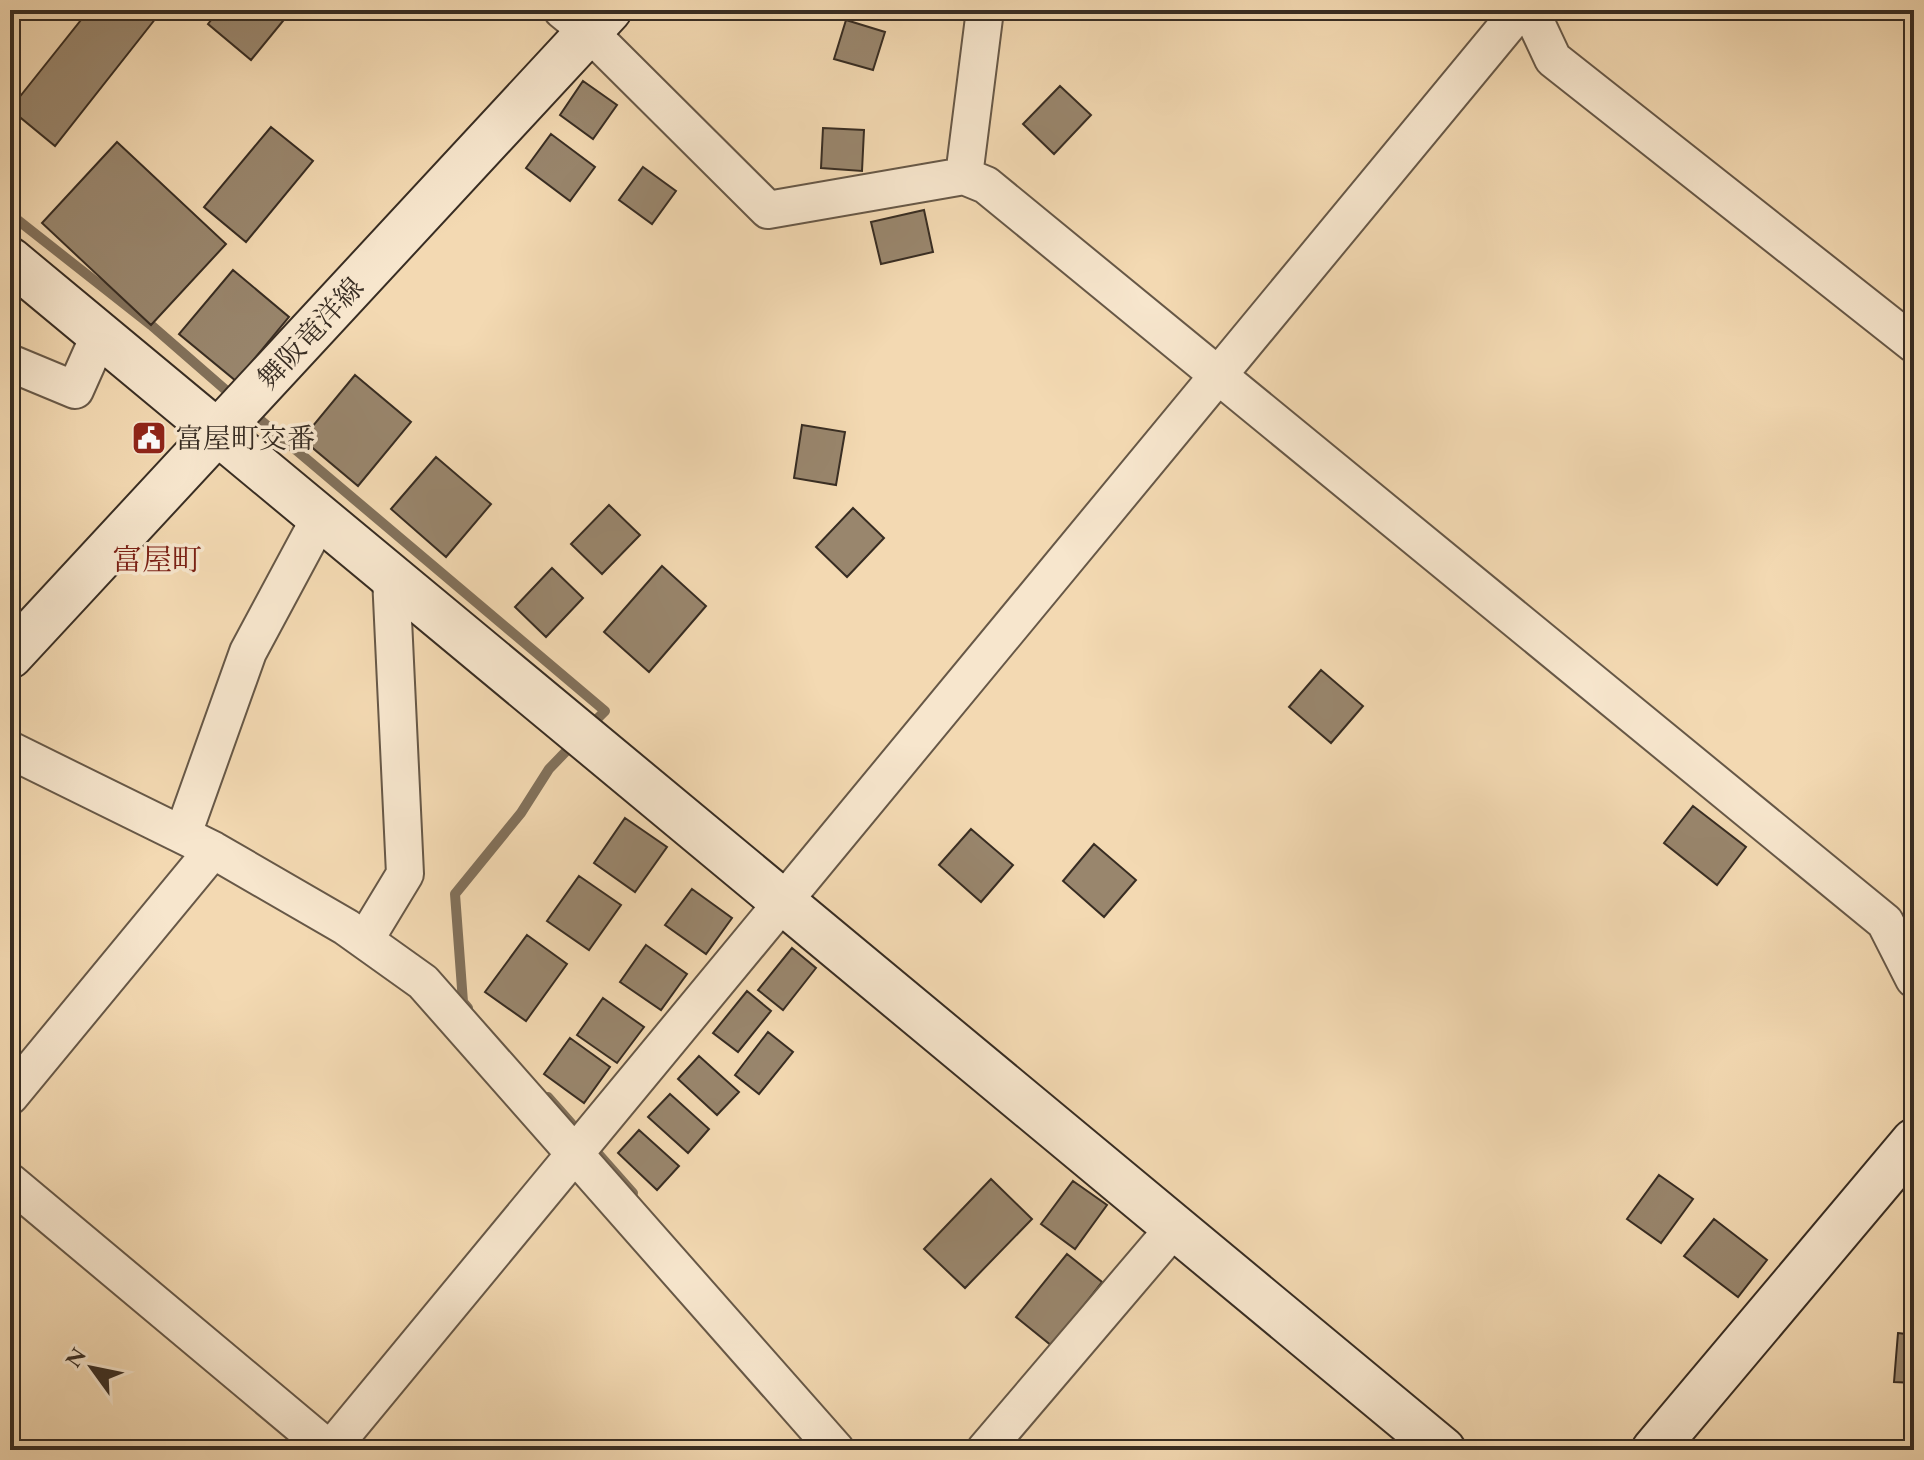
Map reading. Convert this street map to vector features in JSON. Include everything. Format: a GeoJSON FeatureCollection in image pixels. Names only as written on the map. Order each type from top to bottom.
{"type":"FeatureCollection","features":[{"type":"Feature","properties":{"kind":"street"},"geometry":{"type":"LineString","coordinates":[[964,176],[985,10]]}},
{"type":"Feature","properties":{"kind":"street"},"geometry":{"type":"LineString","coordinates":[[10,1182],[330,1450],[1220,377],[1520,10]]}},
{"type":"Feature","properties":{"kind":"street"},"geometry":{"type":"LineString","coordinates":[[1530,10],[1553,59],[1914,344]]}},
{"type":"Feature","properties":{"kind":"street"},"geometry":{"type":"LineString","coordinates":[[587,17],[768,210],[964,176],[986,185],[1885,922],[1914,979]]}},
{"type":"Feature","properties":{"kind":"street","name":"舞阪竜洋線"},"geometry":{"type":"LineString","coordinates":[[10,656],[220,431],[587,17]]}},
{"type":"Feature","properties":{"kind":"street"},"geometry":{"type":"LineString","coordinates":[[10,260],[220,431],[391,577],[1443,1450]]}},
{"type":"Feature","properties":{"kind":"street"},"geometry":{"type":"LineString","coordinates":[[10,363],[75,390],[100,334]]}},
{"type":"Feature","properties":{"kind":"street"},"geometry":{"type":"LineString","coordinates":[[10,1096],[198,842],[248,652],[321,516]]}},
{"type":"Feature","properties":{"kind":"street"},"geometry":{"type":"LineString","coordinates":[[365,940],[405,874],[391,577]]}},
{"type":"Feature","properties":{"kind":"street"},"geometry":{"type":"LineString","coordinates":[[10,750],[198,842],[365,940],[423,982],[836,1450]]}},
{"type":"Feature","properties":{"kind":"street"},"geometry":{"type":"LineString","coordinates":[[1654,1450],[1914,1141]]}},
{"type":"Feature","properties":{"kind":"street"},"geometry":{"type":"LineString","coordinates":[[985,1450],[1175,1227]]}},
{"type":"Feature","properties":{"kind":"building"},"geometry":{"type":"Polygon","coordinates":[[[89,10],[146,10],[156,18],[55,146],[10,109],[89,10]]]}},
{"type":"Feature","properties":{"kind":"building"},"geometry":{"type":"Polygon","coordinates":[[[219,10],[292,10],[251,60],[208,24],[219,10]]]}},
{"type":"Feature","properties":{"kind":"building"},"geometry":{"type":"Polygon","coordinates":[[[846,20],[885,32],[873,70],[834,59],[846,20]]]}},
{"type":"Feature","properties":{"kind":"building"},"geometry":{"type":"Polygon","coordinates":[[[583,81],[617,105],[593,139],[560,115],[583,81]]]}},
{"type":"Feature","properties":{"kind":"building"},"geometry":{"type":"Polygon","coordinates":[[[1060,86],[1091,115],[1054,154],[1023,124],[1060,86]]]}},
{"type":"Feature","properties":{"kind":"building"},"geometry":{"type":"Polygon","coordinates":[[[271,127],[313,161],[246,242],[204,207],[271,127]]]}},
{"type":"Feature","properties":{"kind":"building"},"geometry":{"type":"Polygon","coordinates":[[[823,128],[864,130],[862,171],[821,168],[823,128]]]}},
{"type":"Feature","properties":{"kind":"building"},"geometry":{"type":"Polygon","coordinates":[[[551,134],[595,167],[570,201],[526,168],[551,134]]]}},
{"type":"Feature","properties":{"kind":"building"},"geometry":{"type":"Polygon","coordinates":[[[117,142],[226,244],[151,325],[42,223],[117,142]]]}},
{"type":"Feature","properties":{"kind":"building"},"geometry":{"type":"Polygon","coordinates":[[[643,167],[676,191],[652,224],[619,200],[643,167]]]}},
{"type":"Feature","properties":{"kind":"building"},"geometry":{"type":"Polygon","coordinates":[[[924,210],[933,252],[881,264],[871,222],[924,210]]]}},
{"type":"Feature","properties":{"kind":"building"},"geometry":{"type":"Polygon","coordinates":[[[233,270],[289,317],[236,381],[179,334],[233,270]]]}},
{"type":"Feature","properties":{"kind":"building"},"geometry":{"type":"Polygon","coordinates":[[[355,375],[411,422],[358,486],[302,439],[355,375]]]}},
{"type":"Feature","properties":{"kind":"building"},"geometry":{"type":"Polygon","coordinates":[[[802,425],[845,432],[836,485],[794,478],[802,425]]]}},
{"type":"Feature","properties":{"kind":"building"},"geometry":{"type":"Polygon","coordinates":[[[436,457],[491,504],[446,557],[391,509],[436,457]]]}},
{"type":"Feature","properties":{"kind":"building"},"geometry":{"type":"Polygon","coordinates":[[[609,505],[640,535],[602,574],[571,544],[609,505]]]}},
{"type":"Feature","properties":{"kind":"building"},"geometry":{"type":"Polygon","coordinates":[[[853,508],[884,538],[847,577],[816,547],[853,508]]]}},
{"type":"Feature","properties":{"kind":"building"},"geometry":{"type":"Polygon","coordinates":[[[662,566],[706,606],[649,672],[604,632],[662,566]]]}},
{"type":"Feature","properties":{"kind":"building"},"geometry":{"type":"Polygon","coordinates":[[[552,568],[583,598],[546,637],[515,607],[552,568]]]}},
{"type":"Feature","properties":{"kind":"building"},"geometry":{"type":"Polygon","coordinates":[[[1321,670],[1363,706],[1331,743],[1289,707],[1321,670]]]}},
{"type":"Feature","properties":{"kind":"building"},"geometry":{"type":"Polygon","coordinates":[[[1693,806],[1746,847],[1717,885],[1664,843],[1693,806]]]}},
{"type":"Feature","properties":{"kind":"building"},"geometry":{"type":"Polygon","coordinates":[[[625,818],[667,847],[635,892],[594,863],[625,818]]]}},
{"type":"Feature","properties":{"kind":"building"},"geometry":{"type":"Polygon","coordinates":[[[971,829],[1013,865],[981,902],[939,865],[971,829]]]}},
{"type":"Feature","properties":{"kind":"building"},"geometry":{"type":"Polygon","coordinates":[[[1094,844],[1136,880],[1104,917],[1063,881],[1094,844]]]}},
{"type":"Feature","properties":{"kind":"building"},"geometry":{"type":"Polygon","coordinates":[[[579,876],[621,905],[589,950],[547,921],[579,876]]]}},
{"type":"Feature","properties":{"kind":"building"},"geometry":{"type":"Polygon","coordinates":[[[692,889],[732,918],[706,954],[665,925],[692,889]]]}},
{"type":"Feature","properties":{"kind":"building"},"geometry":{"type":"Polygon","coordinates":[[[527,935],[567,964],[526,1021],[485,992],[527,935]]]}},
{"type":"Feature","properties":{"kind":"building"},"geometry":{"type":"Polygon","coordinates":[[[646,945],[687,974],[661,1010],[620,982],[646,945]]]}},
{"type":"Feature","properties":{"kind":"building"},"geometry":{"type":"Polygon","coordinates":[[[792,948],[816,968],[783,1010],[758,990],[792,948]]]}},
{"type":"Feature","properties":{"kind":"building"},"geometry":{"type":"Polygon","coordinates":[[[747,991],[771,1011],[738,1052],[713,1033],[747,991]]]}},
{"type":"Feature","properties":{"kind":"building"},"geometry":{"type":"Polygon","coordinates":[[[603,998],[644,1027],[617,1063],[577,1035],[603,998]]]}},
{"type":"Feature","properties":{"kind":"building"},"geometry":{"type":"Polygon","coordinates":[[[768,1032],[793,1052],[759,1094],[735,1075],[768,1032]]]}},
{"type":"Feature","properties":{"kind":"building"},"geometry":{"type":"Polygon","coordinates":[[[570,1038],[610,1067],[584,1103],[544,1074],[570,1038]]]}},
{"type":"Feature","properties":{"kind":"building"},"geometry":{"type":"Polygon","coordinates":[[[699,1056],[739,1092],[717,1115],[678,1079],[699,1056]]]}},
{"type":"Feature","properties":{"kind":"building"},"geometry":{"type":"Polygon","coordinates":[[[670,1094],[709,1129],[688,1153],[648,1117],[670,1094]]]}},
{"type":"Feature","properties":{"kind":"building"},"geometry":{"type":"Polygon","coordinates":[[[639,1130],[679,1166],[657,1190],[618,1153],[639,1130]]]}},
{"type":"Feature","properties":{"kind":"building"},"geometry":{"type":"Polygon","coordinates":[[[1659,1175],[1693,1199],[1661,1243],[1627,1219],[1659,1175]]]}},
{"type":"Feature","properties":{"kind":"building"},"geometry":{"type":"Polygon","coordinates":[[[991,1179],[1032,1219],[965,1288],[924,1249],[991,1179]]]}},
{"type":"Feature","properties":{"kind":"building"},"geometry":{"type":"Polygon","coordinates":[[[1073,1181],[1107,1205],[1075,1249],[1041,1224],[1073,1181]]]}},
{"type":"Feature","properties":{"kind":"building"},"geometry":{"type":"Polygon","coordinates":[[[1714,1219],[1767,1260],[1738,1297],[1684,1256],[1714,1219]]]}},
{"type":"Feature","properties":{"kind":"building"},"geometry":{"type":"Polygon","coordinates":[[[1067,1254],[1102,1282],[1052,1346],[1016,1317],[1067,1254]]]}},
{"type":"Feature","properties":{"kind":"building"},"geometry":{"type":"Polygon","coordinates":[[[1898,1333],[1914,1335],[1914,1383],[1894,1382],[1898,1333]]]}},
{"type":"Feature","properties":{"kind":"waterway"},"geometry":{"type":"LineString","coordinates":[[10,214],[151,325],[236,399]]}},
{"type":"Feature","properties":{"kind":"waterway"},"geometry":{"type":"LineString","coordinates":[[251,412],[605,711],[590,726]]}},
{"type":"Feature","properties":{"kind":"waterway"},"geometry":{"type":"LineString","coordinates":[[468,1008],[463,1002],[455,894],[521,813],[549,769],[576,741]]}},
{"type":"Feature","properties":{"kind":"waterway"},"geometry":{"type":"LineString","coordinates":[[548,1097],[633,1193]]}},
{"type":"Feature","properties":{"kind":"place","name":"富屋町交番"},"geometry":{"type":"Point","coordinates":[149,438]}},
{"type":"Feature","properties":{"kind":"district","name":"富屋町"},"geometry":{"type":"Point","coordinates":[157,559]}}]}
